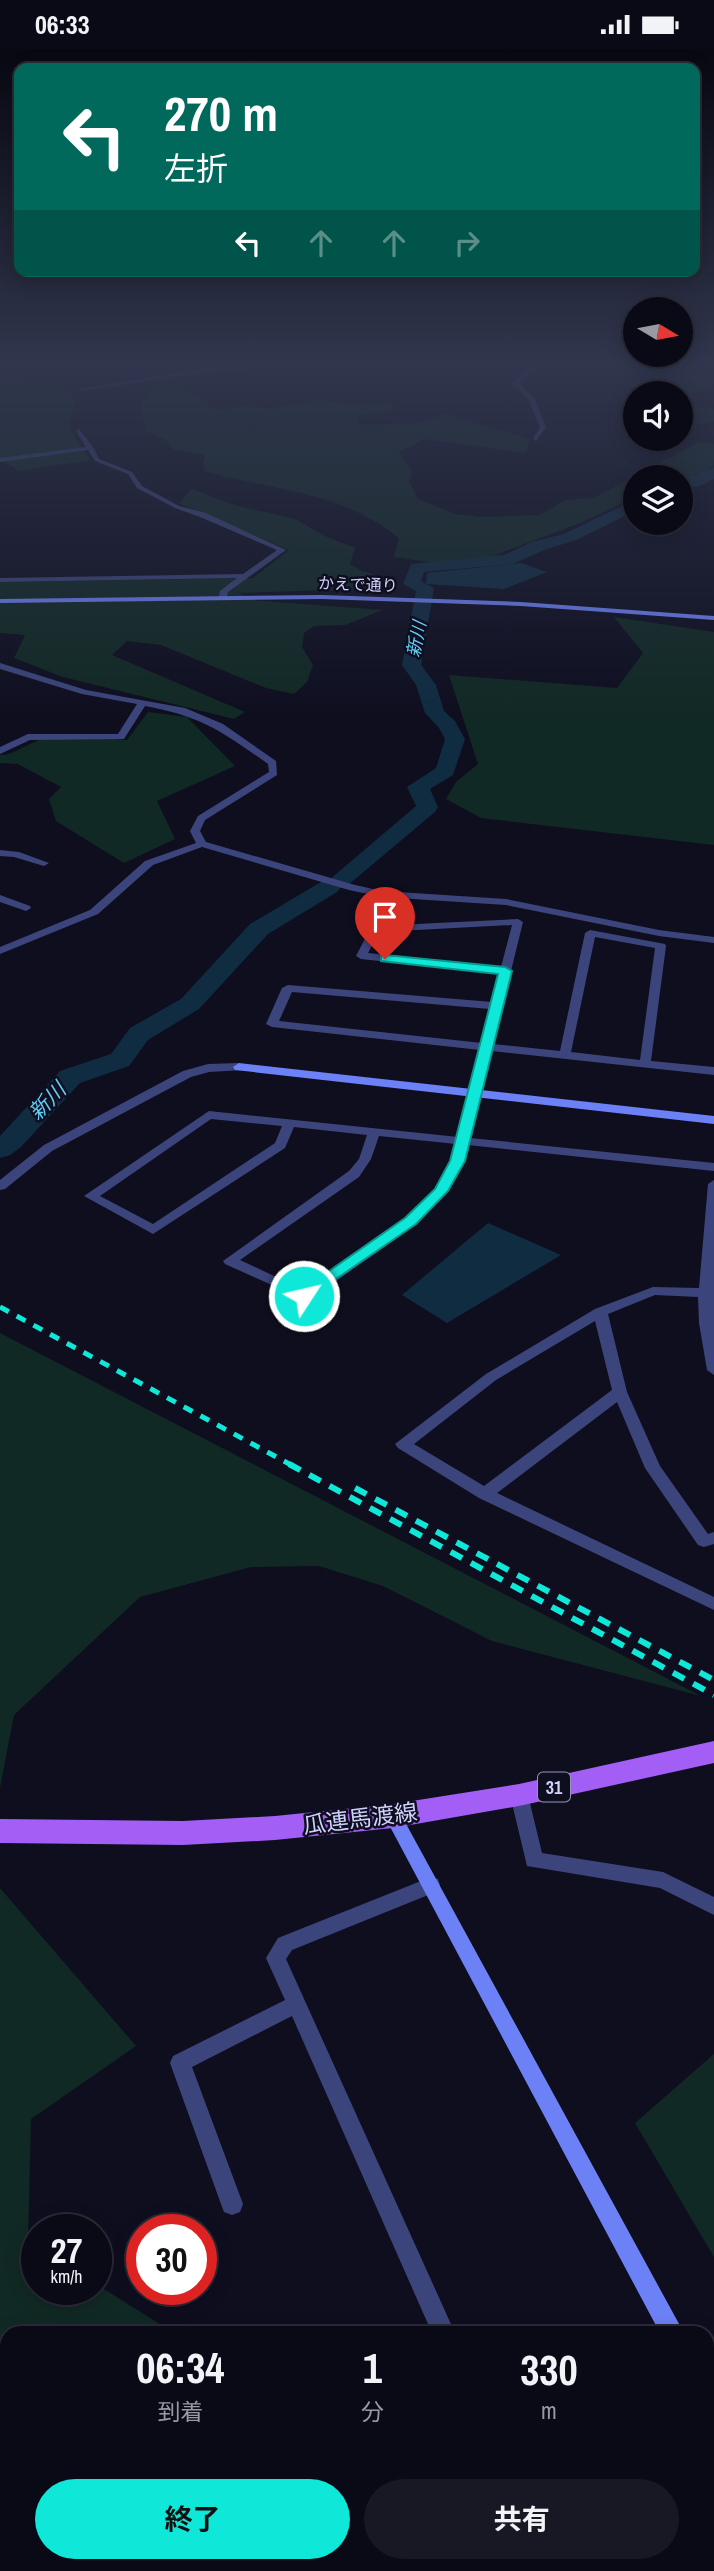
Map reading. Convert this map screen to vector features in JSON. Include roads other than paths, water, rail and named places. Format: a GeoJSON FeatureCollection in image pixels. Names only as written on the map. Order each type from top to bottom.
{"type":"FeatureCollection","features":[{"type":"Feature","properties":{"kind":"main road","name":"瓜連馬渡線"},"geometry":{"type":"LineString","coordinates":[[0,1831],[183,1833],[275,1828],[393,1816],[519,1795],[714,1752]]}},
{"type":"Feature","properties":{"kind":"street"},"geometry":{"type":"LineString","coordinates":[[136,482],[139,487],[177,507],[203,515],[282,550],[224,591],[223,597]]}},
{"type":"Feature","properties":{"kind":"street"},"geometry":{"type":"LineString","coordinates":[[0,580],[243,576]]}},
{"type":"Feature","properties":{"kind":"street","name":"かえで通り"},"geometry":{"type":"LineString","coordinates":[[0,601],[223,597],[412,600],[586,608],[714,618]]}},
{"type":"Feature","properties":{"kind":"street"},"geometry":{"type":"LineString","coordinates":[[0,666],[85,692],[182,710],[220,726],[254,748],[275,768],[274,773],[201,818],[195,831],[202,844]]}},
{"type":"Feature","properties":{"kind":"street"},"geometry":{"type":"LineString","coordinates":[[0,751],[28,737],[121,737],[143,702]]}},
{"type":"Feature","properties":{"kind":"street"},"geometry":{"type":"LineString","coordinates":[[0,951],[94,912],[149,863],[202,844],[382,894],[506,902],[659,933],[714,940]]}},
{"type":"Feature","properties":{"kind":"street"},"geometry":{"type":"LineString","coordinates":[[0,853],[15,854],[44,863]]}},
{"type":"Feature","properties":{"kind":"street"},"geometry":{"type":"LineString","coordinates":[[0,898],[26,908]]}},
{"type":"Feature","properties":{"kind":"street"},"geometry":{"type":"LineString","coordinates":[[374,1132],[365,1159],[354,1174],[230,1261],[304,1296],[411,1221],[441,1191],[458,1161],[518,922],[375,929],[361,956],[505,971]]}},
{"type":"Feature","properties":{"kind":"street"},"geometry":{"type":"LineString","coordinates":[[565,1055],[590,933],[661,946],[645,1064]]}},
{"type":"Feature","properties":{"kind":"street"},"geometry":{"type":"LineString","coordinates":[[495,1006],[288,988],[272,1024],[714,1071]]}},
{"type":"Feature","properties":{"kind":"street"},"geometry":{"type":"LineString","coordinates":[[0,1186],[48,1148],[187,1074],[208,1068],[239,1067],[714,1120]]}},
{"type":"Feature","properties":{"kind":"street"},"geometry":{"type":"LineString","coordinates":[[290,1122],[281,1145],[153,1230],[91,1196],[209,1115],[290,1122],[714,1167]]}},
{"type":"Feature","properties":{"kind":"street"},"geometry":{"type":"LineString","coordinates":[[714,1184],[708,1346],[714,1370]]}},
{"type":"Feature","properties":{"kind":"street"},"geometry":{"type":"LineString","coordinates":[[709,1292],[653,1291],[600,1312],[491,1377],[403,1444],[485,1494],[714,1604]]}},
{"type":"Feature","properties":{"kind":"street"},"geometry":{"type":"LineString","coordinates":[[600,1312],[620,1392],[653,1468],[705,1541],[714,1538]]}},
{"type":"Feature","properties":{"kind":"street"},"geometry":{"type":"LineString","coordinates":[[485,1494],[620,1392]]}},
{"type":"Feature","properties":{"kind":"street"},"geometry":{"type":"LineString","coordinates":[[519,1795],[534,1860],[663,1880],[714,1907]]}},
{"type":"Feature","properties":{"kind":"street"},"geometry":{"type":"LineString","coordinates":[[393,1816],[669,2326]]}},
{"type":"Feature","properties":{"kind":"street"},"geometry":{"type":"LineString","coordinates":[[431,1885],[285,1944],[276,1958],[441,2326]]}},
{"type":"Feature","properties":{"kind":"street"},"geometry":{"type":"LineString","coordinates":[[232,2204],[180,2063],[296,2004]]}},
{"type":"Feature","properties":{"kind":"water"},"geometry":{"type":"Polygon","coordinates":[[[521,563],[547,572],[504,589],[426,584],[427,573],[521,563]]]}},
{"type":"Feature","properties":{"kind":"water"},"geometry":{"type":"Polygon","coordinates":[[[67,1075],[74,1079],[15,1142],[0,1152],[0,1145],[67,1075]]]}},
{"type":"Feature","properties":{"kind":"water"},"geometry":{"type":"Polygon","coordinates":[[[488,1223],[561,1255],[447,1323],[402,1295],[488,1223]]]}},
{"type":"Feature","properties":{"kind":"waterway","name":"新川"},"geometry":{"type":"LineString","coordinates":[[693,483],[698,482]]}},
{"type":"Feature","properties":{"kind":"waterway","name":"新川"},"geometry":{"type":"LineString","coordinates":[[340,880],[427,807],[418,787],[446,771],[455,739],[448,725],[435,713],[426,685],[411,665],[425,588],[412,584],[417,568],[507,560],[538,546],[570,537],[623,511]]}},
{"type":"Feature","properties":{"kind":"waterway","name":"新川"},"geometry":{"type":"LineString","coordinates":[[0,1149],[11,1141],[70,1077],[120,1060],[139,1034],[190,1004],[259,929],[329,887]]}},
{"type":"Feature","properties":{"kind":"railway"},"geometry":{"type":"LineString","coordinates":[[0,1307],[293,1466]]}},
{"type":"Feature","properties":{"kind":"railway"},"geometry":{"type":"LineString","coordinates":[[289,1464],[714,1695]]}},
{"type":"Feature","properties":{"kind":"railway"},"geometry":{"type":"LineString","coordinates":[[355,1488],[714,1680]]}}]}
